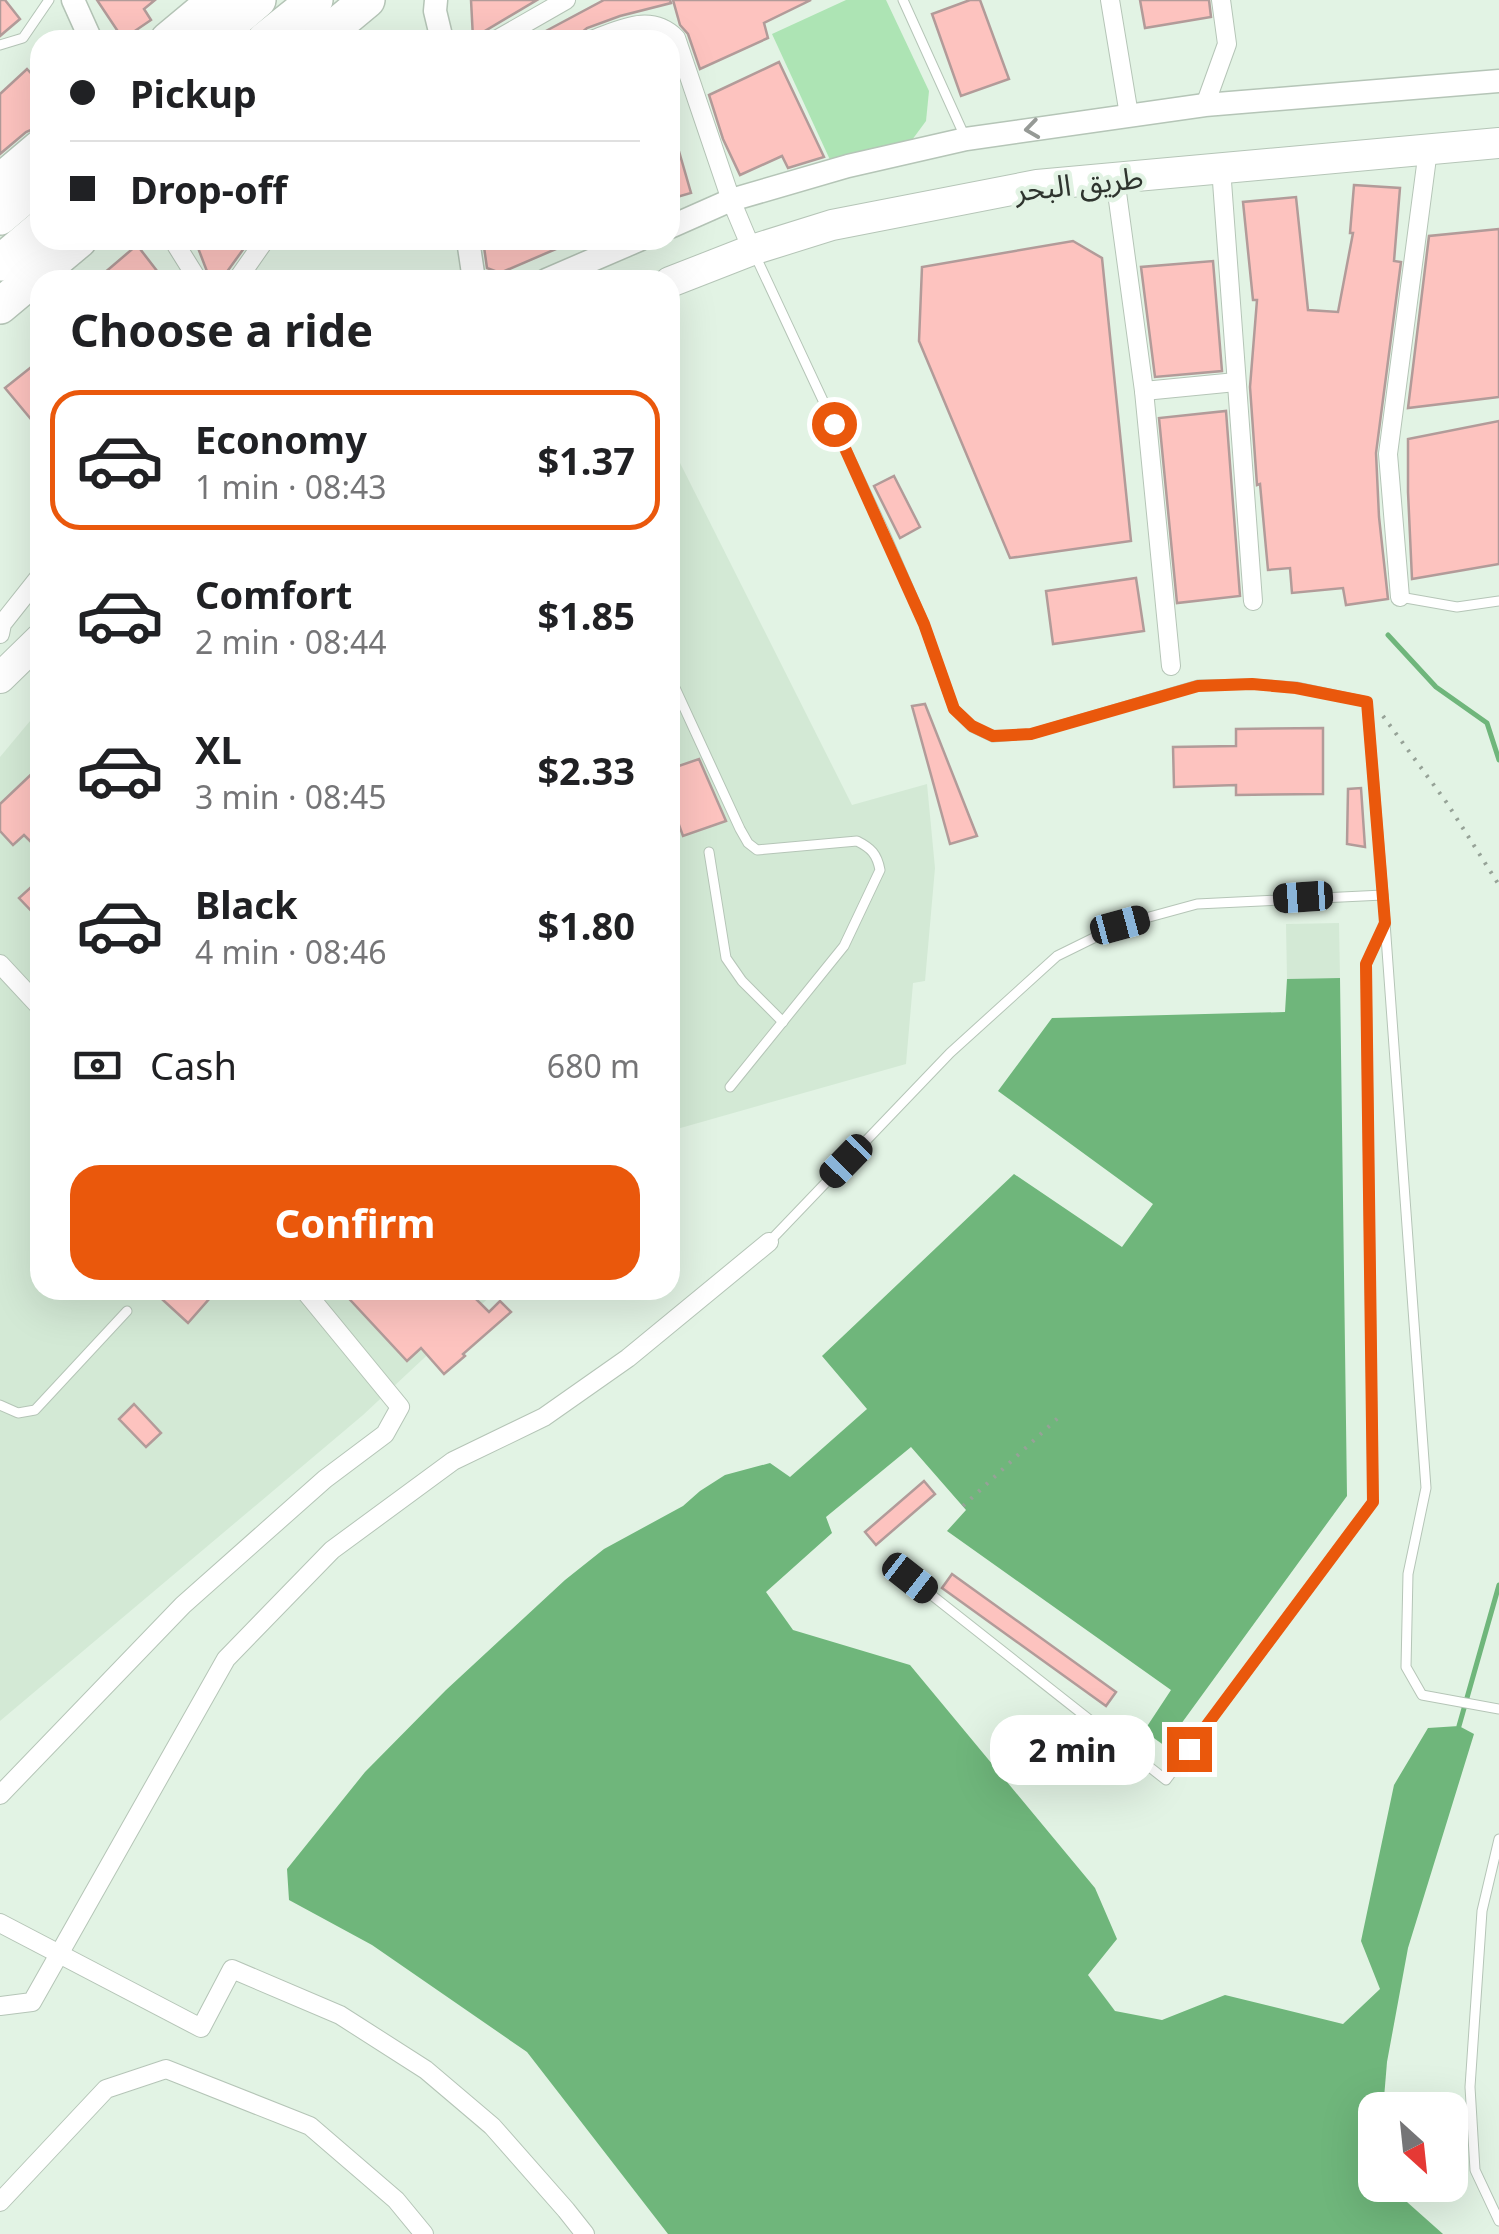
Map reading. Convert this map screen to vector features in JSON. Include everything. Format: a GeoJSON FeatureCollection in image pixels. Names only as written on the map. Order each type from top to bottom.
{"type":"FeatureCollection","features":[{"type":"Feature","properties":{"kind":"highway"},"geometry":{"type":"LineString","coordinates":[[180,30],[216,0]]}},
{"type":"Feature","properties":{"kind":"highway"},"geometry":{"type":"LineString","coordinates":[[222,30],[258,0]]}},
{"type":"Feature","properties":{"kind":"highway"},"geometry":{"type":"LineString","coordinates":[[278,30],[315,0]]}},
{"type":"Feature","properties":{"kind":"highway"},"geometry":{"type":"LineString","coordinates":[[330,30],[357,5]]}},
{"type":"Feature","properties":{"kind":"highway","name":"طريق البحر"},"geometry":{"type":"LineString","coordinates":[[680,278],[752,250],[832,226],[1038,185],[1499,143]]}},
{"type":"Feature","properties":{"kind":"highway"},"geometry":{"type":"LineString","coordinates":[[0,182],[30,156]]}},
{"type":"Feature","properties":{"kind":"highway"},"geometry":{"type":"LineString","coordinates":[[0,217],[30,192]]}},
{"type":"Feature","properties":{"kind":"highway"},"geometry":{"type":"LineString","coordinates":[[0,263],[30,238]]}},
{"type":"Feature","properties":{"kind":"highway"},"geometry":{"type":"LineString","coordinates":[[43,270],[67,250]]}},
{"type":"Feature","properties":{"kind":"highway"},"geometry":{"type":"LineString","coordinates":[[0,306],[30,281]]}},
{"type":"Feature","properties":{"kind":"highway"},"geometry":{"type":"LineString","coordinates":[[2,644],[30,640]]}},
{"type":"Feature","properties":{"kind":"street"},"geometry":{"type":"LineString","coordinates":[[73,0],[86,30]]}},
{"type":"Feature","properties":{"kind":"street"},"geometry":{"type":"LineString","coordinates":[[436,0],[440,30]]}},
{"type":"Feature","properties":{"kind":"street"},"geometry":{"type":"LineString","coordinates":[[514,30],[566,0]]}},
{"type":"Feature","properties":{"kind":"street"},"geometry":{"type":"LineString","coordinates":[[1110,0],[1129,115]]}},
{"type":"Feature","properties":{"kind":"street"},"geometry":{"type":"LineString","coordinates":[[1204,105],[1228,44],[1221,0]]}},
{"type":"Feature","properties":{"kind":"street"},"geometry":{"type":"LineString","coordinates":[[620,30],[653,23],[668,30]]}},
{"type":"Feature","properties":{"kind":"street"},"geometry":{"type":"LineString","coordinates":[[680,50],[752,250]]}},
{"type":"Feature","properties":{"kind":"street"},"geometry":{"type":"LineString","coordinates":[[680,222],[731,200],[848,166],[966,139],[1204,105],[1499,81]]}},
{"type":"Feature","properties":{"kind":"street"},"geometry":{"type":"LineString","coordinates":[[1400,597],[1388,454],[1428,150]]}},
{"type":"Feature","properties":{"kind":"street"},"geometry":{"type":"LineString","coordinates":[[1222,168],[1253,601]]}},
{"type":"Feature","properties":{"kind":"street"},"geometry":{"type":"LineString","coordinates":[[1114,178],[1144,391],[1171,666]]}},
{"type":"Feature","properties":{"kind":"street"},"geometry":{"type":"LineString","coordinates":[[569,270],[616,250]]}},
{"type":"Feature","properties":{"kind":"street"},"geometry":{"type":"LineString","coordinates":[[1144,391],[1236,382]]}},
{"type":"Feature","properties":{"kind":"street"},"geometry":{"type":"LineString","coordinates":[[2,644],[30,594]]}},
{"type":"Feature","properties":{"kind":"street"},"geometry":{"type":"LineString","coordinates":[[0,964],[30,996]]}},
{"type":"Feature","properties":{"kind":"street"},"geometry":{"type":"LineString","coordinates":[[0,2006],[32,2002],[226,1659],[332,1550],[453,1461],[544,1416],[628,1358],[769,1242]]}},
{"type":"Feature","properties":{"kind":"street"},"geometry":{"type":"LineString","coordinates":[[0,1795],[183,1604],[325,1479],[384,1434],[400,1407],[312,1300]]}},
{"type":"Feature","properties":{"kind":"street"},"geometry":{"type":"LineString","coordinates":[[0,1923],[202,2028],[232,1969],[340,2015],[426,2070],[492,2126],[584,2234]]}},
{"type":"Feature","properties":{"kind":"street"},"geometry":{"type":"LineString","coordinates":[[0,2202],[106,2089],[166,2069],[310,2126],[396,2200],[424,2234]]}},
{"type":"Feature","properties":{"kind":"lane"},"geometry":{"type":"LineString","coordinates":[[0,45],[23,38],[49,0]]}},
{"type":"Feature","properties":{"kind":"lane"},"geometry":{"type":"LineString","coordinates":[[902,0],[966,139]]}},
{"type":"Feature","properties":{"kind":"lane"},"geometry":{"type":"LineString","coordinates":[[752,250],[890,545],[954,709],[972,726],[993,736],[1031,734],[1198,686],[1252,684],[1296,688],[1367,702],[1426,1488],[1408,1574],[1406,1667],[1422,1695],[1499,1709]]}},
{"type":"Feature","properties":{"kind":"lane"},"geometry":{"type":"LineString","coordinates":[[1400,597],[1458,607],[1499,601]]}},
{"type":"Feature","properties":{"kind":"lane"},"geometry":{"type":"LineString","coordinates":[[680,699],[740,829],[756,850],[857,841],[878,858],[880,870],[844,946],[730,1086]]}},
{"type":"Feature","properties":{"kind":"lane"},"geometry":{"type":"LineString","coordinates":[[709,852],[726,958],[742,981],[784,1022]]}},
{"type":"Feature","properties":{"kind":"lane"},"geometry":{"type":"LineString","coordinates":[[769,1242],[950,1053],[1056,956],[1120,925],[1197,904],[1383,894]]}},
{"type":"Feature","properties":{"kind":"lane"},"geometry":{"type":"LineString","coordinates":[[910,1578],[1166,1780],[1373,1502],[1366,964],[1385,923]]}},
{"type":"Feature","properties":{"kind":"lane"},"geometry":{"type":"LineString","coordinates":[[0,1404],[18,1413],[34,1410],[127,1312]]}},
{"type":"Feature","properties":{"kind":"lane"},"geometry":{"type":"LineString","coordinates":[[1499,1840],[1482,1912],[1470,2087],[1475,2170],[1499,2221]]}},
{"type":"Feature","properties":{"kind":"path"},"geometry":{"type":"LineString","coordinates":[[1367,702],[1389,722],[1447,802],[1499,885]]}},
{"type":"Feature","properties":{"kind":"path"},"geometry":{"type":"LineString","coordinates":[[963,1506],[1059,1416]]}},
{"type":"Feature","properties":{"kind":"shaded area"},"geometry":{"type":"Polygon","coordinates":[[[846,0],[886,0],[929,91],[926,121],[912,140],[831,162],[772,34],[846,0]]]}},
{"type":"Feature","properties":{"kind":"shaded area"},"geometry":{"type":"Polygon","coordinates":[[[680,463],[852,805],[927,784],[935,868],[925,981],[913,983],[906,1064],[680,1128],[680,463]]]}},
{"type":"Feature","properties":{"kind":"shaded area"},"geometry":{"type":"Polygon","coordinates":[[[30,721],[30,1300],[486,1300],[363,1415],[0,1721],[0,757],[30,721]]]}},
{"type":"Feature","properties":{"kind":"shaded area"},"geometry":{"type":"Polygon","coordinates":[[[1339,923],[1340,978],[1287,979],[1286,924],[1339,923]]]}},
{"type":"Feature","properties":{"kind":"shaded area"},"geometry":{"type":"Polygon","coordinates":[[[1340,978],[1347,1496],[1165,1746],[1144,1731],[1171,1690],[947,1531],[966,1510],[911,1447],[826,1517],[832,1533],[766,1592],[793,1630],[910,1665],[1095,1888],[1117,1939],[1088,1975],[1115,2011],[1162,2020],[1225,1995],[1343,2024],[1380,1989],[1361,1941],[1394,1785],[1428,1728],[1459,1726],[1474,1734],[1408,1948],[1384,2092],[1358,2092],[1358,2202],[1407,2202],[1443,2234],[668,2234],[527,2052],[372,1945],[289,1900],[287,1869],[365,1772],[446,1690],[604,1549],[683,1506],[725,1475],[770,1463],[790,1477],[867,1409],[822,1356],[1014,1174],[1122,1247],[1153,1204],[998,1091],[1052,1018],[1285,1012],[1287,979],[1340,978]]]}},
{"type":"Feature","properties":{"kind":"building"},"geometry":{"type":"Polygon","coordinates":[[[0,0],[5,0],[20,19],[0,36],[0,0]]]}},
{"type":"Feature","properties":{"kind":"building"},"geometry":{"type":"Polygon","coordinates":[[[97,0],[155,0],[144,9],[151,20],[136,30],[117,30],[97,0]]]}},
{"type":"Feature","properties":{"kind":"building"},"geometry":{"type":"Polygon","coordinates":[[[471,0],[537,0],[486,30],[473,30],[471,0]]]}},
{"type":"Feature","properties":{"kind":"building"},"geometry":{"type":"Polygon","coordinates":[[[604,0],[671,3],[585,30],[548,30],[604,0]]]}},
{"type":"Feature","properties":{"kind":"building"},"geometry":{"type":"Polygon","coordinates":[[[673,0],[811,0],[764,23],[768,38],[700,69],[673,0]]]}},
{"type":"Feature","properties":{"kind":"building"},"geometry":{"type":"Polygon","coordinates":[[[980,0],[1009,79],[961,96],[932,14],[980,0]]]}},
{"type":"Feature","properties":{"kind":"building"},"geometry":{"type":"Polygon","coordinates":[[[1140,0],[1209,0],[1211,17],[1145,28],[1140,0]]]}},
{"type":"Feature","properties":{"kind":"building"},"geometry":{"type":"Polygon","coordinates":[[[779,62],[824,157],[788,168],[782,156],[740,175],[709,95],[779,62]]]}},
{"type":"Feature","properties":{"kind":"building"},"geometry":{"type":"Polygon","coordinates":[[[27,69],[30,72],[30,130],[0,154],[0,94],[27,69]]]}},
{"type":"Feature","properties":{"kind":"building"},"geometry":{"type":"Polygon","coordinates":[[[680,155],[691,193],[680,196],[680,155]]]}},
{"type":"Feature","properties":{"kind":"building"},"geometry":{"type":"Polygon","coordinates":[[[1354,185],[1400,188],[1394,261],[1401,262],[1376,453],[1388,599],[1346,605],[1343,588],[1292,593],[1290,568],[1268,570],[1250,387],[1257,300],[1253,300],[1243,202],[1296,197],[1308,310],[1338,312],[1353,233],[1354,185]]]}},
{"type":"Feature","properties":{"kind":"building"},"geometry":{"type":"Polygon","coordinates":[[[1499,229],[1499,397],[1408,408],[1429,236],[1499,229]]]}},
{"type":"Feature","properties":{"kind":"building"},"geometry":{"type":"Polygon","coordinates":[[[1073,241],[1102,258],[1131,541],[1010,558],[919,341],[922,267],[1073,241]]]}},
{"type":"Feature","properties":{"kind":"building"},"geometry":{"type":"Polygon","coordinates":[[[131,250],[141,250],[156,270],[108,270],[131,250]]]}},
{"type":"Feature","properties":{"kind":"building"},"geometry":{"type":"Polygon","coordinates":[[[199,250],[243,250],[228,270],[206,270],[199,250]]]}},
{"type":"Feature","properties":{"kind":"building"},"geometry":{"type":"Polygon","coordinates":[[[484,250],[554,250],[507,270],[487,268],[484,250]]]}},
{"type":"Feature","properties":{"kind":"building"},"geometry":{"type":"Polygon","coordinates":[[[1213,261],[1222,371],[1155,377],[1141,267],[1213,261]]]}},
{"type":"Feature","properties":{"kind":"building"},"geometry":{"type":"Polygon","coordinates":[[[30,368],[30,418],[5,388],[30,368]]]}},
{"type":"Feature","properties":{"kind":"building"},"geometry":{"type":"Polygon","coordinates":[[[1226,411],[1240,596],[1177,603],[1159,418],[1226,411]]]}},
{"type":"Feature","properties":{"kind":"building"},"geometry":{"type":"Polygon","coordinates":[[[1499,421],[1499,564],[1412,579],[1408,439],[1499,421]]]}},
{"type":"Feature","properties":{"kind":"building"},"geometry":{"type":"Polygon","coordinates":[[[894,476],[920,527],[900,538],[874,486],[894,476]]]}},
{"type":"Feature","properties":{"kind":"building"},"geometry":{"type":"Polygon","coordinates":[[[1136,578],[1144,631],[1053,644],[1046,591],[1136,578]]]}},
{"type":"Feature","properties":{"kind":"building"},"geometry":{"type":"Polygon","coordinates":[[[925,704],[977,836],[950,844],[912,706],[925,704]]]}},
{"type":"Feature","properties":{"kind":"building"},"geometry":{"type":"Polygon","coordinates":[[[1323,728],[1323,794],[1236,795],[1236,785],[1174,787],[1173,747],[1236,746],[1236,729],[1323,728]]]}},
{"type":"Feature","properties":{"kind":"building"},"geometry":{"type":"Polygon","coordinates":[[[699,759],[726,821],[683,836],[680,766],[699,759]]]}},
{"type":"Feature","properties":{"kind":"building"},"geometry":{"type":"Polygon","coordinates":[[[30,776],[30,841],[24,835],[13,845],[0,831],[0,804],[30,776]]]}},
{"type":"Feature","properties":{"kind":"building"},"geometry":{"type":"Polygon","coordinates":[[[1361,788],[1365,847],[1347,844],[1348,789],[1361,788]]]}},
{"type":"Feature","properties":{"kind":"building"},"geometry":{"type":"Polygon","coordinates":[[[30,888],[30,910],[19,898],[30,888]]]}},
{"type":"Feature","properties":{"kind":"building"},"geometry":{"type":"Polygon","coordinates":[[[163,1300],[208,1300],[188,1323],[163,1300]]]}},
{"type":"Feature","properties":{"kind":"building"},"geometry":{"type":"Polygon","coordinates":[[[350,1300],[477,1300],[489,1312],[500,1301],[511,1312],[444,1374],[421,1348],[407,1361],[350,1300]]]}},
{"type":"Feature","properties":{"kind":"building"},"geometry":{"type":"Polygon","coordinates":[[[134,1404],[161,1433],[146,1447],[119,1419],[134,1404]]]}},
{"type":"Feature","properties":{"kind":"building"},"geometry":{"type":"Polygon","coordinates":[[[924,1481],[935,1494],[876,1545],[865,1532],[924,1481]]]}},
{"type":"Feature","properties":{"kind":"building"},"geometry":{"type":"Polygon","coordinates":[[[952,1574],[1116,1692],[1106,1706],[942,1588],[952,1574]]]}},
{"type":"Feature","properties":{"kind":"waterway"},"geometry":{"type":"LineString","coordinates":[[1388,635],[1436,687],[1487,723],[1499,760]]}},
{"type":"Feature","properties":{"kind":"waterway"},"geometry":{"type":"LineString","coordinates":[[1459,1726],[1499,1585]]}},
{"type":"Feature","properties":{"kind":"route"},"geometry":{"type":"LineString","coordinates":[[834,424],[924,624],[954,709],[972,726],[993,736],[1031,734],[1198,686],[1252,684],[1296,688],[1367,702],[1385,923],[1366,964],[1373,1502],[1189,1749]]}}]}
